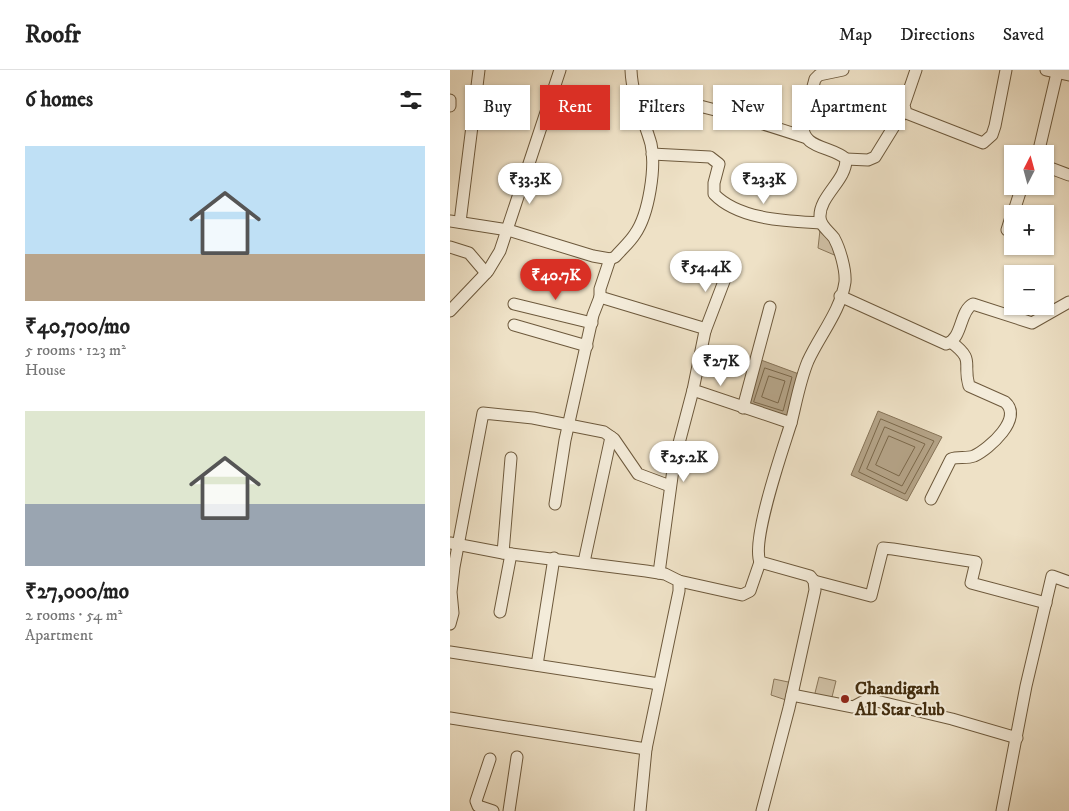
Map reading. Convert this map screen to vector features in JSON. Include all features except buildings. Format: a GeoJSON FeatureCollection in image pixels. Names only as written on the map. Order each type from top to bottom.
{"type":"FeatureCollection","features":[{"type":"Feature","properties":{"kind":"street"},"geometry":{"type":"LineString","coordinates":[[479,70],[455,221],[510,231],[610,259],[615,257],[636,233],[647,206],[652,154],[645,130]]}},
{"type":"Feature","properties":{"kind":"street"},"geometry":{"type":"LineString","coordinates":[[450,311],[486,273],[498,256],[510,231],[560,70]]}},
{"type":"Feature","properties":{"kind":"street"},"geometry":{"type":"LineString","coordinates":[[631,70],[633,85]]}},
{"type":"Feature","properties":{"kind":"street"},"geometry":{"type":"LineString","coordinates":[[804,137],[803,124],[816,79],[820,75],[844,70]]}},
{"type":"Feature","properties":{"kind":"street"},"geometry":{"type":"LineString","coordinates":[[905,107],[916,70]]}},
{"type":"Feature","properties":{"kind":"street"},"geometry":{"type":"LineString","coordinates":[[905,111],[911,116],[983,143],[988,140],[995,126],[1006,70]]}},
{"type":"Feature","properties":{"kind":"street"},"geometry":{"type":"LineString","coordinates":[[1040,145],[1059,72]]}},
{"type":"Feature","properties":{"kind":"street"},"geometry":{"type":"LineString","coordinates":[[450,100],[450,106]]}},
{"type":"Feature","properties":{"kind":"street"},"geometry":{"type":"LineString","coordinates":[[703,106],[804,137],[846,159],[868,160],[875,157],[892,130]]}},
{"type":"Feature","properties":{"kind":"street"},"geometry":{"type":"LineString","coordinates":[[652,154],[710,157],[719,164],[714,183],[714,194],[720,200],[757,217],[820,223],[834,239],[841,258],[845,281],[840,296],[808,362],[769,495],[759,544],[757,557],[760,562],[810,576],[814,581],[816,590],[792,695],[762,811]]}},
{"type":"Feature","properties":{"kind":"street"},"geometry":{"type":"LineString","coordinates":[[820,223],[821,208],[842,172],[846,159]]}},
{"type":"Feature","properties":{"kind":"street"},"geometry":{"type":"LineString","coordinates":[[1054,170],[1069,176]]}},
{"type":"Feature","properties":{"kind":"street"},"geometry":{"type":"LineString","coordinates":[[450,247],[469,253],[486,273]]}},
{"type":"Feature","properties":{"kind":"street"},"geometry":{"type":"LineString","coordinates":[[554,504],[569,424],[592,323],[600,297],[600,289],[610,259]]}},
{"type":"Feature","properties":{"kind":"street"},"geometry":{"type":"LineString","coordinates":[[659,573],[674,462],[693,390],[705,331],[731,263]]}},
{"type":"Feature","properties":{"kind":"street"},"geometry":{"type":"LineString","coordinates":[[840,296],[946,344],[951,342],[968,308],[973,304],[1032,323],[1039,322],[1069,302]]}},
{"type":"Feature","properties":{"kind":"street"},"geometry":{"type":"LineString","coordinates":[[600,297],[703,328],[705,331]]}},
{"type":"Feature","properties":{"kind":"street"},"geometry":{"type":"LineString","coordinates":[[514,304],[592,323]]}},
{"type":"Feature","properties":{"kind":"street"},"geometry":{"type":"LineString","coordinates":[[742,408],[770,308]]}},
{"type":"Feature","properties":{"kind":"street"},"geometry":{"type":"LineString","coordinates":[[514,325],[587,346]]}},
{"type":"Feature","properties":{"kind":"street"},"geometry":{"type":"LineString","coordinates":[[930,499],[951,459],[972,457],[998,438],[1004,431],[1011,412],[1010,406],[1005,402],[969,386],[967,357],[964,352],[951,342]]}},
{"type":"Feature","properties":{"kind":"street"},"geometry":{"type":"LineString","coordinates":[[693,390],[791,423]]}},
{"type":"Feature","properties":{"kind":"street"},"geometry":{"type":"LineString","coordinates":[[450,624],[453,613],[451,592],[455,544],[483,414],[569,424],[604,432],[611,437],[629,458],[638,474],[670,486]]}},
{"type":"Feature","properties":{"kind":"street"},"geometry":{"type":"LineString","coordinates":[[584,562],[611,437]]}},
{"type":"Feature","properties":{"kind":"street"},"geometry":{"type":"LineString","coordinates":[[500,612],[507,553],[511,458]]}},
{"type":"Feature","properties":{"kind":"street"},"geometry":{"type":"LineString","coordinates":[[455,544],[507,553],[659,573],[679,581],[742,595],[750,591],[760,562]]}},
{"type":"Feature","properties":{"kind":"street"},"geometry":{"type":"LineString","coordinates":[[814,581],[871,596],[883,548],[893,548],[976,562],[971,583],[1046,603]]}},
{"type":"Feature","properties":{"kind":"street"},"geometry":{"type":"LineString","coordinates":[[537,665],[554,558]]}},
{"type":"Feature","properties":{"kind":"street"},"geometry":{"type":"LineString","coordinates":[[1002,811],[1052,576],[1069,582]]}},
{"type":"Feature","properties":{"kind":"street"},"geometry":{"type":"LineString","coordinates":[[640,811],[646,749],[679,592],[679,581]]}},
{"type":"Feature","properties":{"kind":"street"},"geometry":{"type":"LineString","coordinates":[[450,652],[659,684]]}},
{"type":"Feature","properties":{"kind":"street"},"geometry":{"type":"LineString","coordinates":[[792,695],[853,707],[868,700],[952,719],[1017,738]]}},
{"type":"Feature","properties":{"kind":"street"},"geometry":{"type":"LineString","coordinates":[[450,718],[646,749]]}},
{"type":"Feature","properties":{"kind":"street"},"geometry":{"type":"LineString","coordinates":[[509,811],[517,757]]}},
{"type":"Feature","properties":{"kind":"street"},"geometry":{"type":"LineString","coordinates":[[490,759],[476,801],[478,806],[493,811]]}},
{"type":"Feature","properties":{"kind":"shaded area"},"geometry":{"type":"Polygon","coordinates":[[[826,229],[839,257],[818,248],[820,230],[826,229]]]}},
{"type":"Feature","properties":{"kind":"shaded area"},"geometry":{"type":"Polygon","coordinates":[[[819,677],[836,681],[831,701],[814,697],[819,677]]]}},
{"type":"Feature","properties":{"kind":"shaded area"},"geometry":{"type":"Polygon","coordinates":[[[774,679],[793,683],[789,701],[771,695],[774,679]]]}},
{"type":"Feature","properties":{"kind":"water"},"geometry":{"type":"Polygon","coordinates":[[[761,360],[799,374],[787,418],[747,406],[761,360]]]}},
{"type":"Feature","properties":{"kind":"water"},"geometry":{"type":"Polygon","coordinates":[[[878,411],[942,437],[907,501],[851,475],[878,411]]]}},
{"type":"Feature","properties":{"kind":"place","name":"Chandigarh All Star club"},"geometry":{"type":"Point","coordinates":[845,699]}}]}
